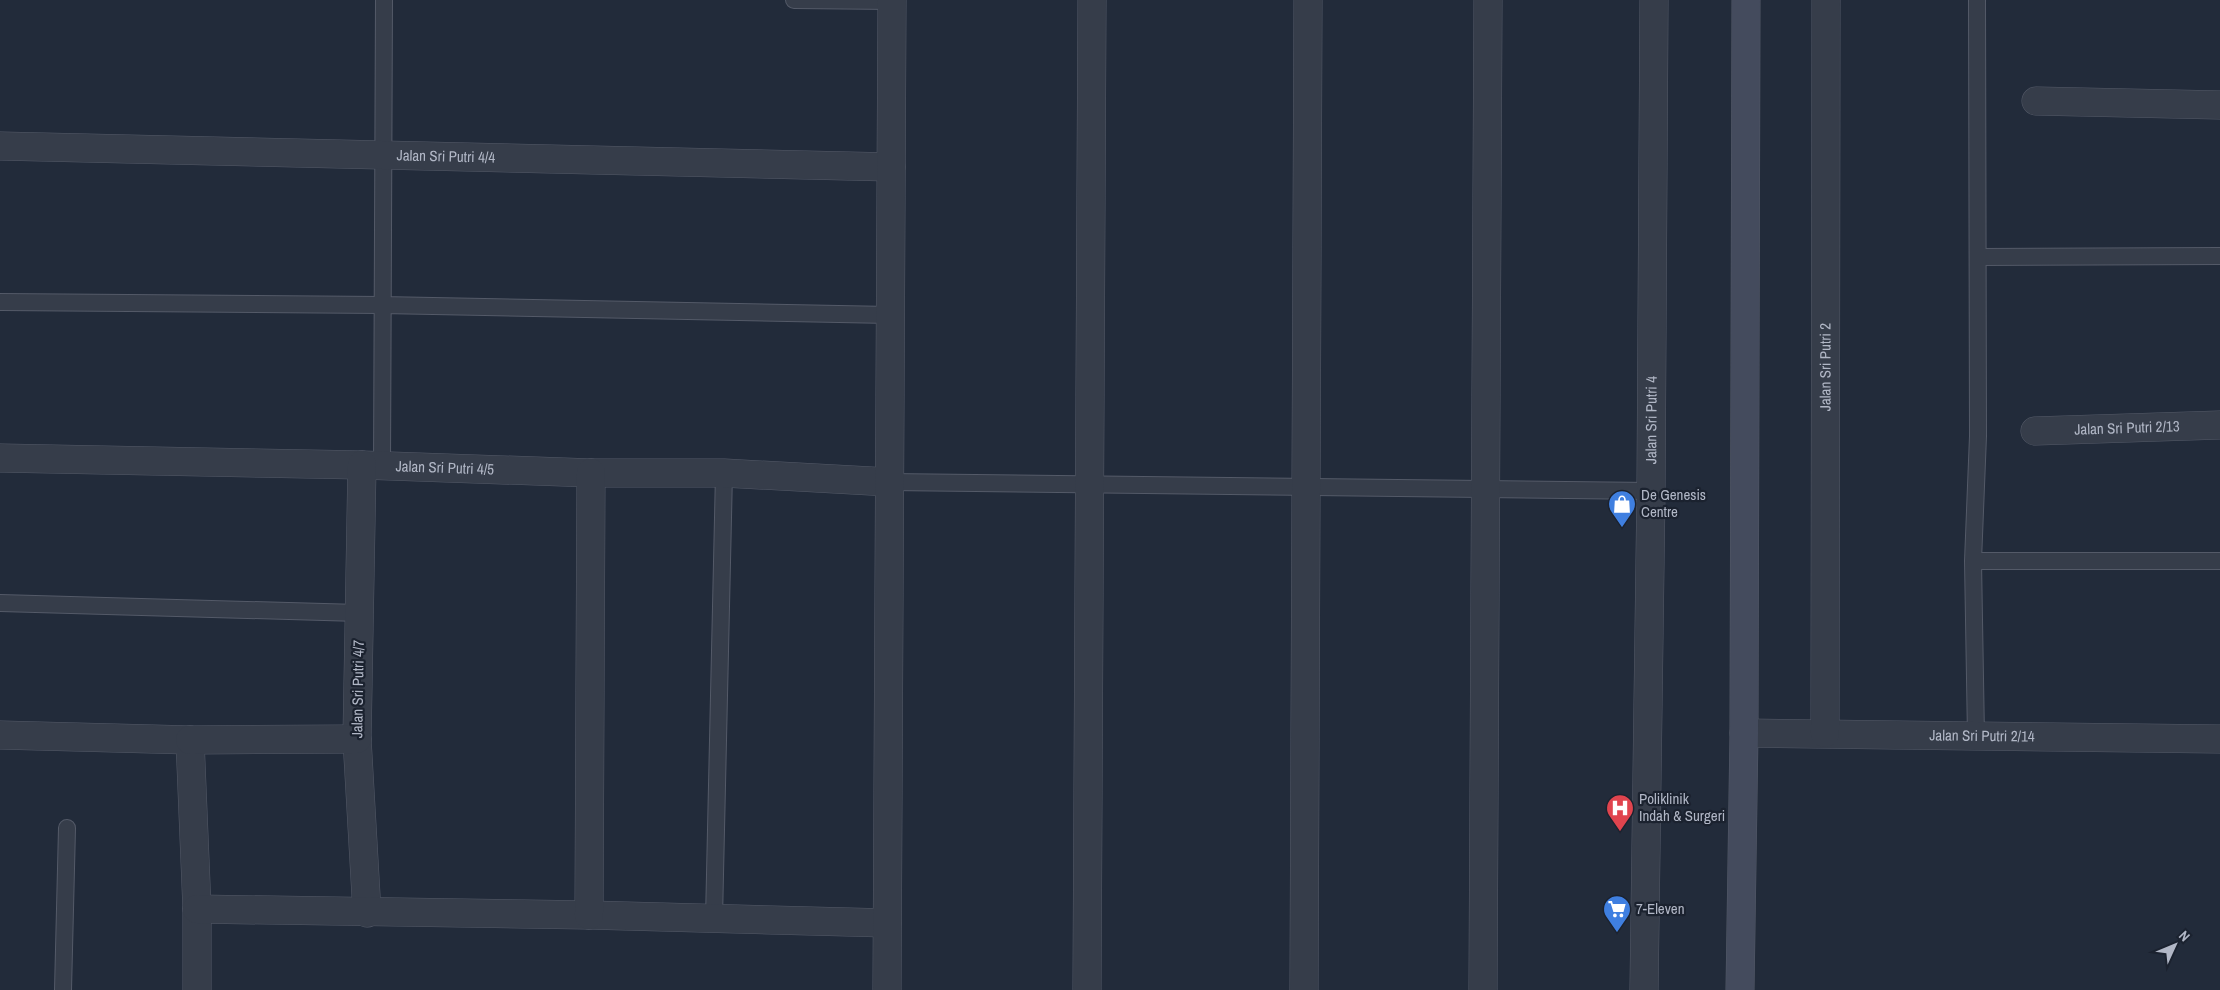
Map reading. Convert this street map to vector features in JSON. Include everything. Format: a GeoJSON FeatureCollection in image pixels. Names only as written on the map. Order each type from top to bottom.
{"type":"FeatureCollection","features":[{"type":"Feature","properties":{"kind":"street"},"geometry":{"type":"LineString","coordinates":[[887,990],[892,0]]}},
{"type":"Feature","properties":{"kind":"street"},"geometry":{"type":"LineString","coordinates":[[1087,990],[1092,0]]}},
{"type":"Feature","properties":{"kind":"street"},"geometry":{"type":"LineString","coordinates":[[1304,990],[1308,0]]}},
{"type":"Feature","properties":{"kind":"street"},"geometry":{"type":"LineString","coordinates":[[1483,990],[1488,0]]}},
{"type":"Feature","properties":{"kind":"street","name":"Jalan Sri Putri 4"},"geometry":{"type":"LineString","coordinates":[[1644,990],[1651,491],[1654,0]]}},
{"type":"Feature","properties":{"kind":"street"},"geometry":{"type":"LineString","coordinates":[[1740,990],[1744,733],[1746,0]]}},
{"type":"Feature","properties":{"kind":"street","name":"Jalan Sri Putri 2"},"geometry":{"type":"LineString","coordinates":[[1825,733],[1826,0]]}},
{"type":"Feature","properties":{"kind":"street"},"geometry":{"type":"LineString","coordinates":[[2036,101],[2220,105]]}},
{"type":"Feature","properties":{"kind":"street","name":"Jalan Sri Putri 4/4"},"geometry":{"type":"LineString","coordinates":[[0,146],[891,167]]}},
{"type":"Feature","properties":{"kind":"street","name":"Jalan Sri Putri 2/13"},"geometry":{"type":"LineString","coordinates":[[2034,431],[2220,425]]}},
{"type":"Feature","properties":{"kind":"street","name":"Jalan Sri Putri 4/5"},"geometry":{"type":"LineString","coordinates":[[0,458],[372,465],[591,473],[724,473],[889,482]]}},
{"type":"Feature","properties":{"kind":"street","name":"Jalan Sri Putri 4/7"},"geometry":{"type":"LineString","coordinates":[[367,913],[357,740],[359,613],[372,465]]}},
{"type":"Feature","properties":{"kind":"street"},"geometry":{"type":"LineString","coordinates":[[589,915],[591,473]]}},
{"type":"Feature","properties":{"kind":"street","name":"Jalan Sri Putri 2/14"},"geometry":{"type":"LineString","coordinates":[[1744,733],[2220,739]]}},
{"type":"Feature","properties":{"kind":"street"},"geometry":{"type":"LineString","coordinates":[[0,734],[190,740],[357,740]]}},
{"type":"Feature","properties":{"kind":"street"},"geometry":{"type":"LineString","coordinates":[[190,740],[197,909],[198,990]]}},
{"type":"Feature","properties":{"kind":"street"},"geometry":{"type":"LineString","coordinates":[[197,909],[589,915],[888,923]]}},
{"type":"Feature","properties":{"kind":"lane"},"geometry":{"type":"LineString","coordinates":[[372,465],[382,305],[384,0]]}},
{"type":"Feature","properties":{"kind":"lane"},"geometry":{"type":"LineString","coordinates":[[794,0],[892,0]]}},
{"type":"Feature","properties":{"kind":"lane"},"geometry":{"type":"LineString","coordinates":[[1976,737],[1973,561],[1978,436],[1977,0]]}},
{"type":"Feature","properties":{"kind":"lane"},"geometry":{"type":"LineString","coordinates":[[1978,257],[2220,256]]}},
{"type":"Feature","properties":{"kind":"lane"},"geometry":{"type":"LineString","coordinates":[[0,302],[382,305],[890,315]]}},
{"type":"Feature","properties":{"kind":"lane"},"geometry":{"type":"LineString","coordinates":[[714,918],[724,473]]}},
{"type":"Feature","properties":{"kind":"lane"},"geometry":{"type":"LineString","coordinates":[[889,482],[1651,491]]}},
{"type":"Feature","properties":{"kind":"lane"},"geometry":{"type":"LineString","coordinates":[[1973,561],[2220,561]]}},
{"type":"Feature","properties":{"kind":"lane"},"geometry":{"type":"LineString","coordinates":[[0,603],[359,613]]}},
{"type":"Feature","properties":{"kind":"lane"},"geometry":{"type":"LineString","coordinates":[[64,990],[67,828]]}},
{"type":"Feature","properties":{"kind":"place","name":"De Genesis Centre"},"geometry":{"type":"Point","coordinates":[1622,528]}},
{"type":"Feature","properties":{"kind":"place","name":"Poliklinik Indah & Surgeri"},"geometry":{"type":"Point","coordinates":[1620,832]}},
{"type":"Feature","properties":{"kind":"place","name":"7-Eleven"},"geometry":{"type":"Point","coordinates":[1617,933]}}]}
